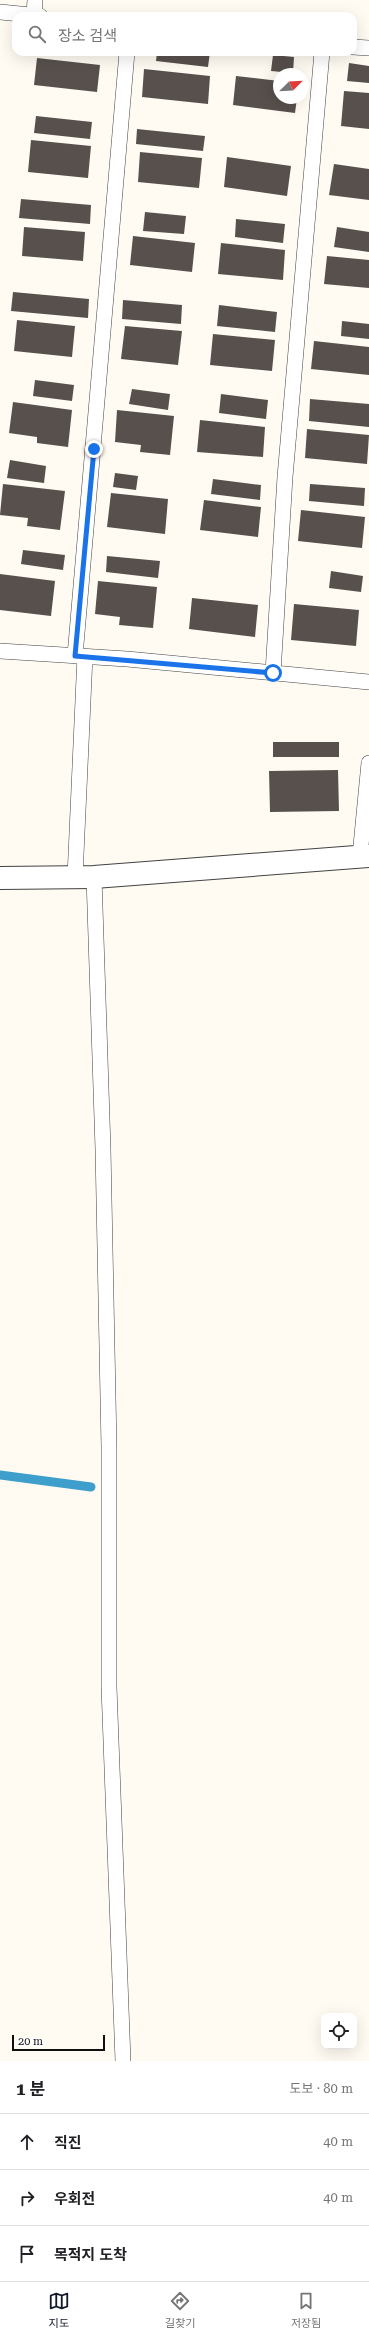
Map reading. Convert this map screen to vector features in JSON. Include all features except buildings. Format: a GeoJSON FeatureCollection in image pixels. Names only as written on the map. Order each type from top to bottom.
{"type":"FeatureCollection","features":[{"type":"Feature","properties":{"kind":"street"},"geometry":{"type":"LineString","coordinates":[[0,878],[85,877],[365,856]]}},
{"type":"Feature","properties":{"kind":"lane"},"geometry":{"type":"LineString","coordinates":[[35,0],[36,12]]}},
{"type":"Feature","properties":{"kind":"lane"},"geometry":{"type":"LineString","coordinates":[[0,12],[12,13]]}},
{"type":"Feature","properties":{"kind":"lane"},"geometry":{"type":"LineString","coordinates":[[357,47],[369,48]]}},
{"type":"Feature","properties":{"kind":"lane"},"geometry":{"type":"LineString","coordinates":[[123,2061],[109,1687],[110,1447],[103,1149],[85,877],[80,656],[127,56]]}},
{"type":"Feature","properties":{"kind":"lane"},"geometry":{"type":"LineString","coordinates":[[273,673],[286,477],[322,56]]}},
{"type":"Feature","properties":{"kind":"lane"},"geometry":{"type":"LineString","coordinates":[[0,650],[369,682]]}},
{"type":"Feature","properties":{"kind":"lane"},"geometry":{"type":"LineString","coordinates":[[365,856],[369,763]]}},
{"type":"Feature","properties":{"kind":"waterway"},"geometry":{"type":"LineString","coordinates":[[0,1475],[91,1487]]}},
{"type":"Feature","properties":{"kind":"route"},"geometry":{"type":"LineString","coordinates":[[94,449],[75,656],[273,673]]}}]}
